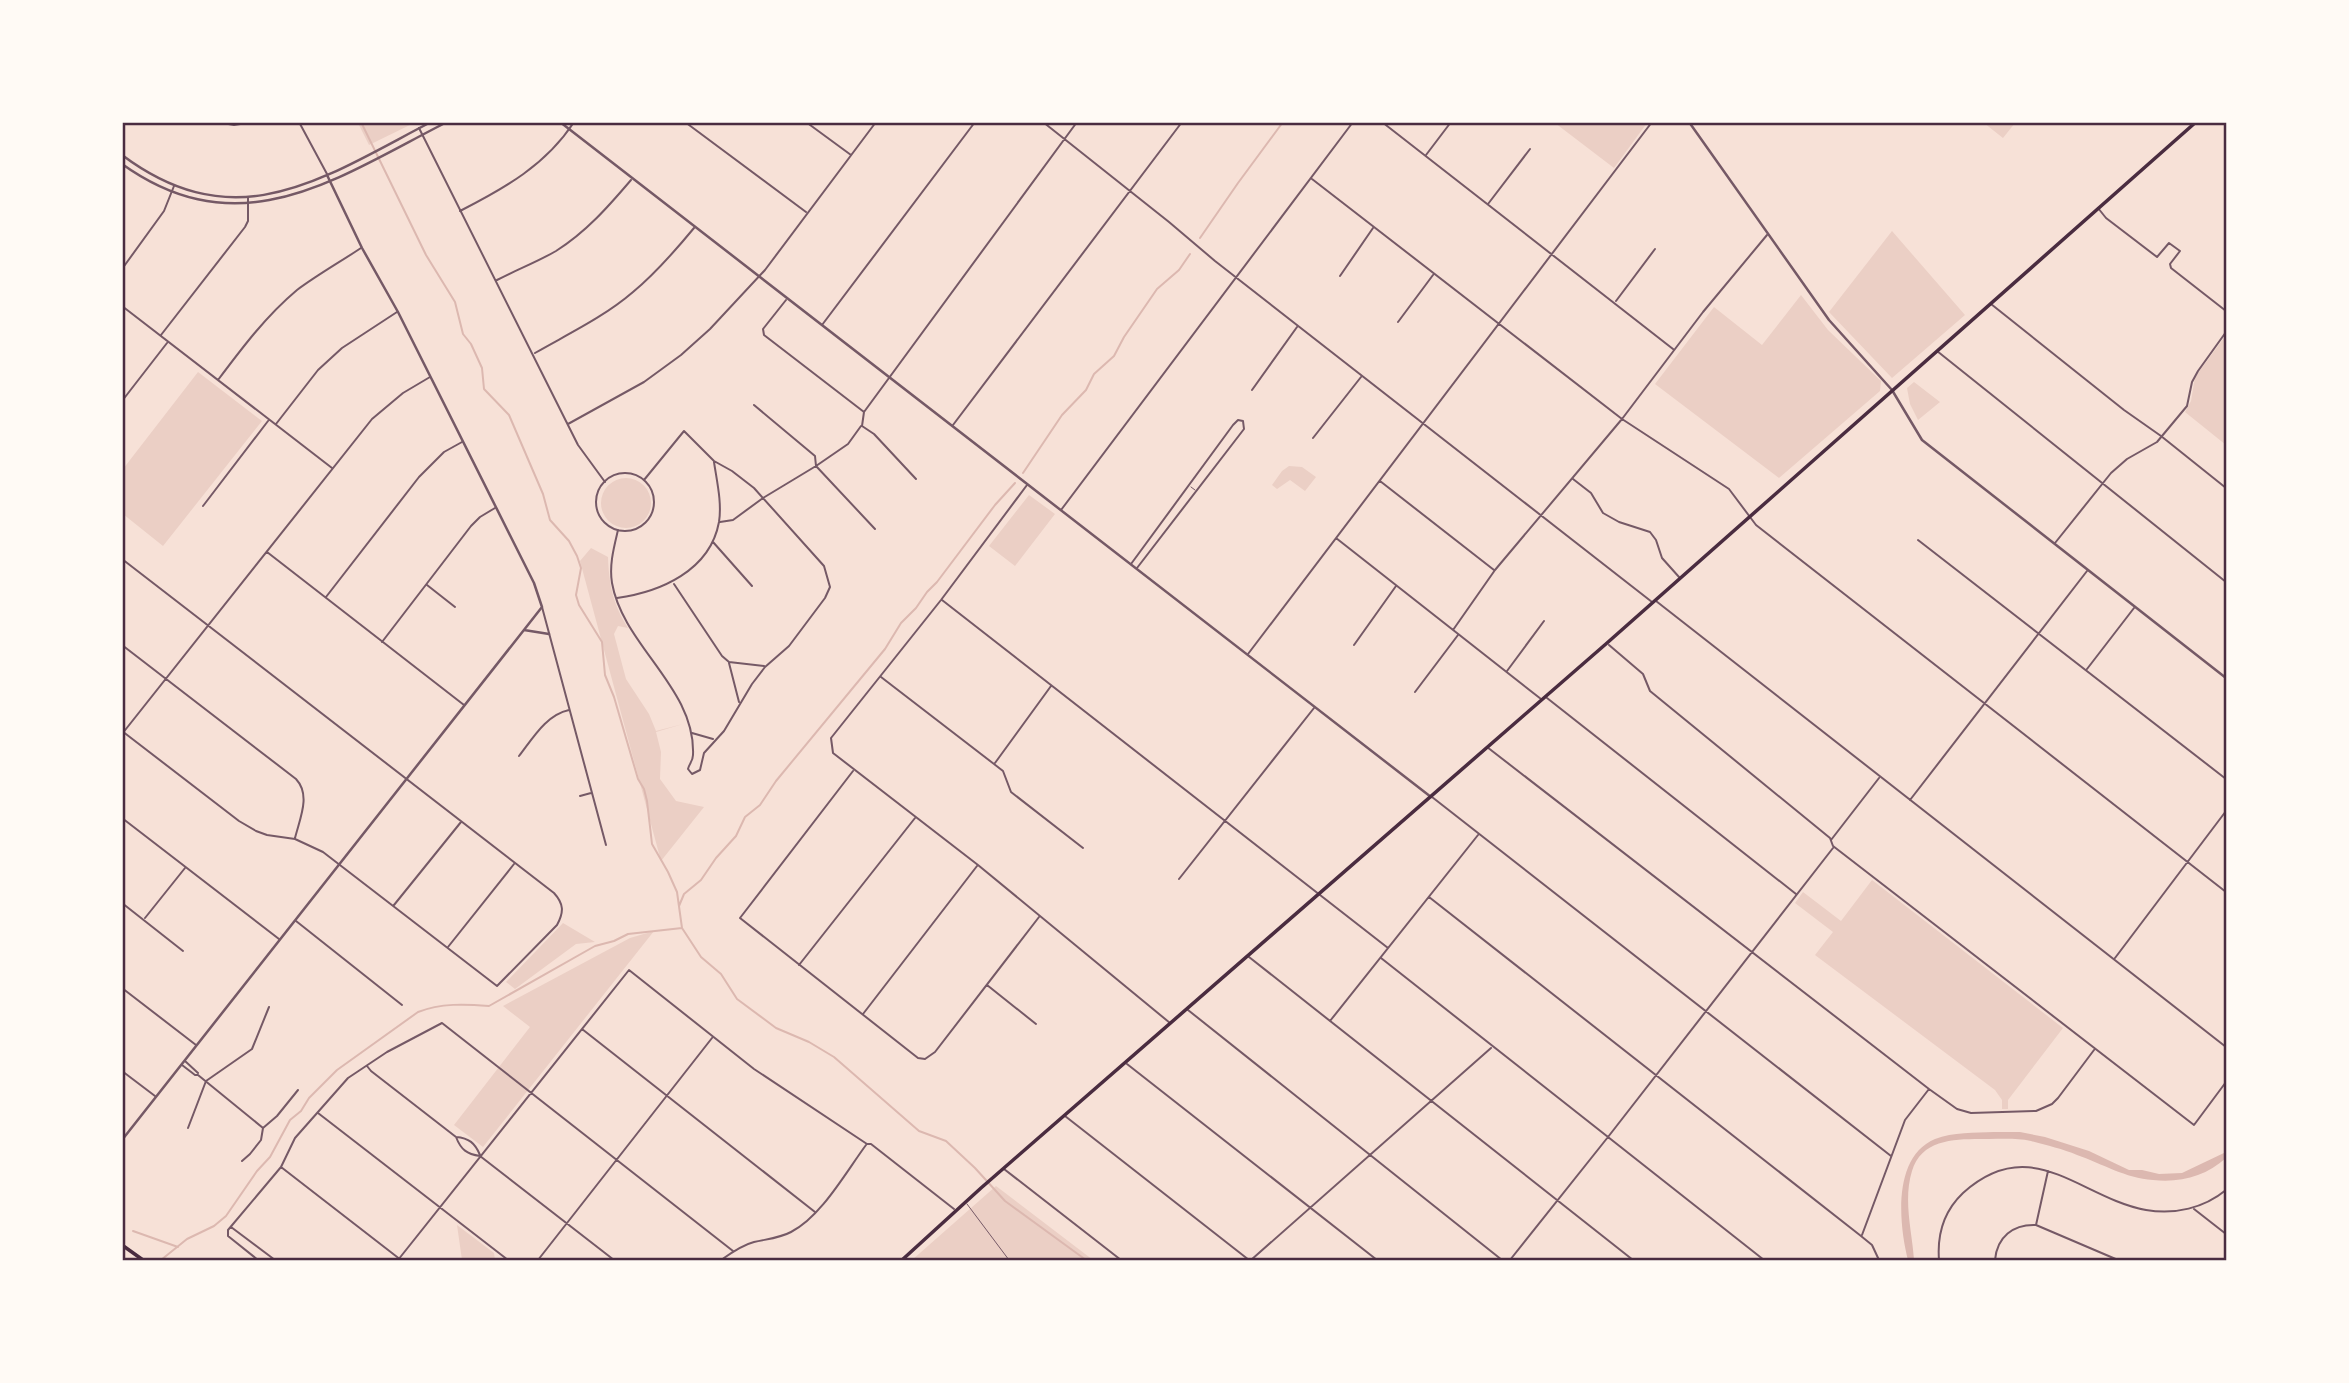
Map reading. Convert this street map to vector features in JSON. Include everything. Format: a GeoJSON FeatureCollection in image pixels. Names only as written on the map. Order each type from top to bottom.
{"type":"FeatureCollection","features":[{"type":"Feature","properties":{"kind":"main road"},"geometry":{"type":"LineString","coordinates":[[902,1261],[981,1188],[1607,643],[2196,122]]}},
{"type":"Feature","properties":{"kind":"main road"},"geometry":{"type":"LineString","coordinates":[[122,1245],[143,1261]]}},
{"type":"Feature","properties":{"kind":"street"},"geometry":{"type":"LineString","coordinates":[[217,122],[234,125],[253,122]]}},
{"type":"Feature","properties":{"kind":"street"},"geometry":{"type":"LineString","coordinates":[[299,122],[534,583],[606,845]]}},
{"type":"Feature","properties":{"kind":"street"},"geometry":{"type":"LineString","coordinates":[[122,155],[158,179],[174,186],[198,193],[248,198],[277,194],[303,186],[431,122]]}},
{"type":"Feature","properties":{"kind":"street"},"geometry":{"type":"LineString","coordinates":[[122,164],[172,192],[196,199],[248,204],[305,192],[447,122]]}},
{"type":"Feature","properties":{"kind":"street"},"geometry":{"type":"LineString","coordinates":[[560,122],[631,180],[953,425],[1891,1156]]}},
{"type":"Feature","properties":{"kind":"street"},"geometry":{"type":"LineString","coordinates":[[460,211],[526,174],[547,156],[574,122]]}},
{"type":"Feature","properties":{"kind":"street"},"geometry":{"type":"LineString","coordinates":[[685,122],[807,212]]}},
{"type":"Feature","properties":{"kind":"street"},"geometry":{"type":"LineString","coordinates":[[806,122],[852,155]]}},
{"type":"Feature","properties":{"kind":"street"},"geometry":{"type":"LineString","coordinates":[[568,424],[644,382],[681,355],[710,329],[765,270],[876,122]]}},
{"type":"Feature","properties":{"kind":"street"},"geometry":{"type":"LineString","coordinates":[[821,325],[975,122]]}},
{"type":"Feature","properties":{"kind":"street"},"geometry":{"type":"LineString","coordinates":[[1043,122],[1423,425],[2227,1046]]}},
{"type":"Feature","properties":{"kind":"street"},"geometry":{"type":"LineString","coordinates":[[719,522],[733,520],[848,444],[862,426],[864,412],[888,377],[1077,122]]}},
{"type":"Feature","properties":{"kind":"street"},"geometry":{"type":"LineString","coordinates":[[953,425],[1182,122]]}},
{"type":"Feature","properties":{"kind":"street"},"geometry":{"type":"LineString","coordinates":[[1061,510],[1353,122]]}},
{"type":"Feature","properties":{"kind":"street"},"geometry":{"type":"LineString","coordinates":[[1382,122],[1674,350]]}},
{"type":"Feature","properties":{"kind":"street"},"geometry":{"type":"LineString","coordinates":[[1426,156],[1451,122]]}},
{"type":"Feature","properties":{"kind":"street"},"geometry":{"type":"LineString","coordinates":[[1248,655],[1652,122]]}},
{"type":"Feature","properties":{"kind":"street"},"geometry":{"type":"LineString","coordinates":[[1689,122],[1829,320],[1892,390],[1922,440],[2227,678]]}},
{"type":"Feature","properties":{"kind":"street"},"geometry":{"type":"LineString","coordinates":[[419,128],[578,445],[605,482]]}},
{"type":"Feature","properties":{"kind":"street"},"geometry":{"type":"LineString","coordinates":[[1488,204],[1530,149]]}},
{"type":"Feature","properties":{"kind":"street"},"geometry":{"type":"LineString","coordinates":[[1312,179],[1622,419],[1728,489],[1748,517],[2227,892]]}},
{"type":"Feature","properties":{"kind":"street"},"geometry":{"type":"LineString","coordinates":[[495,281],[554,252],[580,233],[601,216],[631,180]]}},
{"type":"Feature","properties":{"kind":"street"},"geometry":{"type":"LineString","coordinates":[[122,268],[164,211],[174,186]]}},
{"type":"Feature","properties":{"kind":"street"},"geometry":{"type":"LineString","coordinates":[[161,336],[246,227],[248,198]]}},
{"type":"Feature","properties":{"kind":"street"},"geometry":{"type":"LineString","coordinates":[[2098,208],[2106,218],[2157,257],[2169,243],[2180,251],[2171,268],[2227,311]]}},
{"type":"Feature","properties":{"kind":"street"},"geometry":{"type":"LineString","coordinates":[[533,353],[593,320],[631,294],[659,269],[695,227]]}},
{"type":"Feature","properties":{"kind":"street"},"geometry":{"type":"LineString","coordinates":[[1340,276],[1373,228]]}},
{"type":"Feature","properties":{"kind":"street"},"geometry":{"type":"LineString","coordinates":[[1452,630],[1494,570],[1622,419],[1767,235]]}},
{"type":"Feature","properties":{"kind":"street"},"geometry":{"type":"LineString","coordinates":[[218,380],[251,336],[274,311],[307,283],[362,248]]}},
{"type":"Feature","properties":{"kind":"street"},"geometry":{"type":"LineString","coordinates":[[1614,302],[1656,249]]}},
{"type":"Feature","properties":{"kind":"street"},"geometry":{"type":"LineString","coordinates":[[1398,322],[1433,275]]}},
{"type":"Feature","properties":{"kind":"street"},"geometry":{"type":"LineString","coordinates":[[787,299],[763,329],[764,335],[864,412]]}},
{"type":"Feature","properties":{"kind":"street"},"geometry":{"type":"LineString","coordinates":[[1991,304],[2227,488]]}},
{"type":"Feature","properties":{"kind":"street"},"geometry":{"type":"LineString","coordinates":[[122,306],[333,468]]}},
{"type":"Feature","properties":{"kind":"street"},"geometry":{"type":"LineString","coordinates":[[276,425],[326,363],[359,336],[398,312]]}},
{"type":"Feature","properties":{"kind":"street"},"geometry":{"type":"LineString","coordinates":[[1252,390],[1298,327]]}},
{"type":"Feature","properties":{"kind":"street"},"geometry":{"type":"LineString","coordinates":[[2055,544],[2103,484],[2127,459],[2154,445],[2187,406],[2198,371],[2227,332]]}},
{"type":"Feature","properties":{"kind":"street"},"geometry":{"type":"LineString","coordinates":[[122,401],[168,342]]}},
{"type":"Feature","properties":{"kind":"street"},"geometry":{"type":"LineString","coordinates":[[1937,351],[2227,582]]}},
{"type":"Feature","properties":{"kind":"street"},"geometry":{"type":"LineString","coordinates":[[1313,438],[1361,376]]}},
{"type":"Feature","properties":{"kind":"street"},"geometry":{"type":"LineString","coordinates":[[122,559],[209,625],[554,893],[563,906],[557,925],[497,986],[340,864],[316,848],[295,839],[267,835],[239,821],[123,732],[209,625],[372,419],[403,393],[430,377]]}},
{"type":"Feature","properties":{"kind":"street"},"geometry":{"type":"LineString","coordinates":[[754,405],[815,456],[816,466],[876,529]]}},
{"type":"Feature","properties":{"kind":"street"},"geometry":{"type":"LineString","coordinates":[[202,506],[269,420]]}},
{"type":"Feature","properties":{"kind":"street"},"geometry":{"type":"LineString","coordinates":[[1131,564],[1233,425],[1238,420],[1243,421],[1244,429],[1136,569]]}},
{"type":"Feature","properties":{"kind":"street"},"geometry":{"type":"LineString","coordinates":[[862,426],[916,479]]}},
{"type":"Feature","properties":{"kind":"street"},"geometry":{"type":"LineString","coordinates":[[618,530],[611,567],[616,598],[627,621],[674,694],[691,732],[694,754],[688,769],[692,774],[700,770],[704,753],[724,731],[739,703],[765,667],[789,646],[825,598],[830,587],[824,566],[763,498],[732,471],[714,461],[684,431],[644,480]]}},
{"type":"Feature","properties":{"kind":"street"},"geometry":{"type":"LineString","coordinates":[[326,597],[419,477],[444,452],[463,442]]}},
{"type":"Feature","properties":{"kind":"street"},"geometry":{"type":"LineString","coordinates":[[616,598],[642,595],[674,583],[713,542],[719,522],[714,461]]}},
{"type":"Feature","properties":{"kind":"street"},"geometry":{"type":"LineString","coordinates":[[624,474],[644,480],[653,493],[654,500],[651,515],[641,527],[618,530],[604,522],[599,513],[597,497],[605,482],[624,474]]}},
{"type":"Feature","properties":{"kind":"street"},"geometry":{"type":"LineString","coordinates":[[1572,479],[1591,493],[1603,513],[1619,522],[1650,532],[1662,558],[1680,578]]}},
{"type":"Feature","properties":{"kind":"street"},"geometry":{"type":"LineString","coordinates":[[1380,481],[1494,570]]}},
{"type":"Feature","properties":{"kind":"street"},"geometry":{"type":"LineString","coordinates":[[1028,484],[941,600],[831,738],[830,745],[833,753],[978,865],[1171,1023]]}},
{"type":"Feature","properties":{"kind":"street"},"geometry":{"type":"LineString","coordinates":[[382,642],[471,526],[496,507]]}},
{"type":"Feature","properties":{"kind":"street"},"geometry":{"type":"LineString","coordinates":[[1336,538],[1506,672],[1797,894]]}},
{"type":"Feature","properties":{"kind":"street"},"geometry":{"type":"LineString","coordinates":[[1918,540],[2227,779]]}},
{"type":"Feature","properties":{"kind":"street"},"geometry":{"type":"LineString","coordinates":[[713,542],[752,586]]}},
{"type":"Feature","properties":{"kind":"street"},"geometry":{"type":"LineString","coordinates":[[267,552],[465,706]]}},
{"type":"Feature","properties":{"kind":"street"},"geometry":{"type":"LineString","coordinates":[[1910,800],[2087,570]]}},
{"type":"Feature","properties":{"kind":"street"},"geometry":{"type":"LineString","coordinates":[[674,583],[729,662],[739,703]]}},
{"type":"Feature","properties":{"kind":"street"},"geometry":{"type":"LineString","coordinates":[[426,584],[455,607]]}},
{"type":"Feature","properties":{"kind":"street"},"geometry":{"type":"LineString","coordinates":[[1353,645],[1397,586]]}},
{"type":"Feature","properties":{"kind":"street"},"geometry":{"type":"LineString","coordinates":[[941,600],[1321,893],[1388,948]]}},
{"type":"Feature","properties":{"kind":"street"},"geometry":{"type":"LineString","coordinates":[[122,1140],[542,607]]}},
{"type":"Feature","properties":{"kind":"street"},"geometry":{"type":"LineString","coordinates":[[2087,669],[2134,607]]}},
{"type":"Feature","properties":{"kind":"street"},"geometry":{"type":"LineString","coordinates":[[1506,672],[1544,621]]}},
{"type":"Feature","properties":{"kind":"street"},"geometry":{"type":"LineString","coordinates":[[524,630],[550,634]]}},
{"type":"Feature","properties":{"kind":"street"},"geometry":{"type":"LineString","coordinates":[[1415,692],[1459,634]]}},
{"type":"Feature","properties":{"kind":"street"},"geometry":{"type":"LineString","coordinates":[[1607,643],[1643,674],[1650,691],[1743,765],[1831,840],[1833,846],[2194,1125],[2227,1082]]}},
{"type":"Feature","properties":{"kind":"street"},"geometry":{"type":"LineString","coordinates":[[122,645],[296,779],[303,787],[305,796],[295,839]]}},
{"type":"Feature","properties":{"kind":"street"},"geometry":{"type":"LineString","coordinates":[[729,662],[765,667]]}},
{"type":"Feature","properties":{"kind":"street"},"geometry":{"type":"LineString","coordinates":[[880,676],[1003,771],[1011,792],[1083,848]]}},
{"type":"Feature","properties":{"kind":"street"},"geometry":{"type":"LineString","coordinates":[[994,764],[1052,685]]}},
{"type":"Feature","properties":{"kind":"street"},"geometry":{"type":"LineString","coordinates":[[1179,879],[1315,707]]}},
{"type":"Feature","properties":{"kind":"street"},"geometry":{"type":"LineString","coordinates":[[519,756],[550,719],[559,712],[570,710]]}},
{"type":"Feature","properties":{"kind":"street"},"geometry":{"type":"LineString","coordinates":[[691,732],[715,739]]}},
{"type":"Feature","properties":{"kind":"street"},"geometry":{"type":"LineString","coordinates":[[1487,747],[1928,1089],[1964,1112],[2036,1111],[2045,1108],[2058,1098],[2095,1049]]}},
{"type":"Feature","properties":{"kind":"street"},"geometry":{"type":"LineString","coordinates":[[854,770],[740,918],[862,1015],[918,1058],[925,1059],[935,1052],[1040,916]]}},
{"type":"Feature","properties":{"kind":"street"},"geometry":{"type":"LineString","coordinates":[[1831,840],[1880,777]]}},
{"type":"Feature","properties":{"kind":"street"},"geometry":{"type":"LineString","coordinates":[[580,796],[592,793]]}},
{"type":"Feature","properties":{"kind":"street"},"geometry":{"type":"LineString","coordinates":[[2114,959],[2227,811]]}},
{"type":"Feature","properties":{"kind":"street"},"geometry":{"type":"LineString","coordinates":[[122,817],[280,940]]}},
{"type":"Feature","properties":{"kind":"street"},"geometry":{"type":"LineString","coordinates":[[799,965],[916,817]]}},
{"type":"Feature","properties":{"kind":"street"},"geometry":{"type":"LineString","coordinates":[[394,906],[461,821]]}},
{"type":"Feature","properties":{"kind":"street"},"geometry":{"type":"LineString","coordinates":[[1330,1021],[1479,834]]}},
{"type":"Feature","properties":{"kind":"street"},"geometry":{"type":"LineString","coordinates":[[1510,1261],[1833,846]]}},
{"type":"Feature","properties":{"kind":"street"},"geometry":{"type":"LineString","coordinates":[[448,948],[515,863]]}},
{"type":"Feature","properties":{"kind":"street"},"geometry":{"type":"LineString","coordinates":[[862,1015],[978,865]]}},
{"type":"Feature","properties":{"kind":"street"},"geometry":{"type":"LineString","coordinates":[[144,920],[186,867]]}},
{"type":"Feature","properties":{"kind":"street"},"geometry":{"type":"LineString","coordinates":[[1429,897],[1861,1236],[1872,1245],[1879,1261]]}},
{"type":"Feature","properties":{"kind":"street"},"geometry":{"type":"LineString","coordinates":[[122,903],[183,951]]}},
{"type":"Feature","properties":{"kind":"street"},"geometry":{"type":"LineString","coordinates":[[295,921],[402,1005]]}},
{"type":"Feature","properties":{"kind":"street"},"geometry":{"type":"LineString","coordinates":[[1248,956],[1633,1261]]}},
{"type":"Feature","properties":{"kind":"street"},"geometry":{"type":"LineString","coordinates":[[1381,958],[1764,1261]]}},
{"type":"Feature","properties":{"kind":"street"},"geometry":{"type":"LineString","coordinates":[[281,1167],[399,1260],[629,970],[754,1069],[867,1144],[872,1144],[956,1211]]}},
{"type":"Feature","properties":{"kind":"street"},"geometry":{"type":"LineString","coordinates":[[986,984],[1037,1024]]}},
{"type":"Feature","properties":{"kind":"street"},"geometry":{"type":"LineString","coordinates":[[122,988],[197,1045]]}},
{"type":"Feature","properties":{"kind":"street"},"geometry":{"type":"LineString","coordinates":[[188,1128],[206,1082],[252,1049],[269,1007]]}},
{"type":"Feature","properties":{"kind":"street"},"geometry":{"type":"LineString","coordinates":[[1187,1009],[1502,1261]]}},
{"type":"Feature","properties":{"kind":"street"},"geometry":{"type":"LineString","coordinates":[[258,1261],[228,1236],[230,1227],[281,1167],[295,1138],[348,1078],[366,1065],[442,1023],[733,1251]]}},
{"type":"Feature","properties":{"kind":"street"},"geometry":{"type":"LineString","coordinates":[[582,1028],[815,1212]]}},
{"type":"Feature","properties":{"kind":"street"},"geometry":{"type":"LineString","coordinates":[[538,1261],[713,1037]]}},
{"type":"Feature","properties":{"kind":"street"},"geometry":{"type":"LineString","coordinates":[[1065,1115],[1250,1261],[1492,1047]]}},
{"type":"Feature","properties":{"kind":"street"},"geometry":{"type":"LineString","coordinates":[[183,1063],[198,1071],[206,1082],[263,1128]]}},
{"type":"Feature","properties":{"kind":"street"},"geometry":{"type":"LineString","coordinates":[[1126,1063],[1377,1261]]}},
{"type":"Feature","properties":{"kind":"street"},"geometry":{"type":"LineString","coordinates":[[366,1065],[456,1137],[460,1146],[469,1154],[480,1156],[614,1261]]}},
{"type":"Feature","properties":{"kind":"street"},"geometry":{"type":"LineString","coordinates":[[122,1071],[156,1097]]}},
{"type":"Feature","properties":{"kind":"street"},"geometry":{"type":"LineString","coordinates":[[1861,1236],[1905,1120],[1928,1089]]}},
{"type":"Feature","properties":{"kind":"street"},"geometry":{"type":"LineString","coordinates":[[242,1161],[261,1140],[263,1128],[277,1116],[298,1090]]}},
{"type":"Feature","properties":{"kind":"street"},"geometry":{"type":"LineString","coordinates":[[316,1112],[508,1261]]}},
{"type":"Feature","properties":{"kind":"street"},"geometry":{"type":"LineString","coordinates":[[456,1137],[466,1138],[476,1146],[480,1156]]}},
{"type":"Feature","properties":{"kind":"street"},"geometry":{"type":"LineString","coordinates":[[721,1261],[733,1251],[751,1243],[789,1233],[802,1225],[867,1144]]}},
{"type":"Feature","properties":{"kind":"street"},"geometry":{"type":"LineString","coordinates":[[1004,1169],[1121,1261]]}},
{"type":"Feature","properties":{"kind":"street"},"geometry":{"type":"LineString","coordinates":[[1939,1261],[1939,1236],[1944,1218],[1964,1192],[1986,1178],[2007,1170],[2048,1170],[2135,1207],[2159,1212],[2193,1208],[2227,1190]]}},
{"type":"Feature","properties":{"kind":"street"},"geometry":{"type":"LineString","coordinates":[[2036,1225],[2048,1170]]}},
{"type":"Feature","properties":{"kind":"street"},"geometry":{"type":"LineString","coordinates":[[2193,1208],[2227,1234]]}},
{"type":"Feature","properties":{"kind":"street"},"geometry":{"type":"LineString","coordinates":[[1995,1261],[1998,1245],[2004,1236],[2019,1226],[2036,1225],[2118,1261]]}},
{"type":"Feature","properties":{"kind":"street"},"geometry":{"type":"LineString","coordinates":[[230,1227],[275,1261]]}},
{"type":"Feature","properties":{"kind":"lane"},"geometry":{"type":"LineString","coordinates":[[1189,486],[1195,490]]}},
{"type":"Feature","properties":{"kind":"lane"},"geometry":{"type":"LineString","coordinates":[[966,1202],[1009,1261]]}},
{"type":"Feature","properties":{"kind":"shaded area"},"geometry":{"type":"Polygon","coordinates":[[[358,123],[414,123],[369,145],[358,123]]]}},
{"type":"Feature","properties":{"kind":"shaded area"},"geometry":{"type":"Polygon","coordinates":[[[1555,123],[1647,123],[1614,168],[1555,123]]]}},
{"type":"Feature","properties":{"kind":"shaded area"},"geometry":{"type":"Polygon","coordinates":[[[1984,123],[2015,123],[2003,138],[1984,123]]]}},
{"type":"Feature","properties":{"kind":"shaded area"},"geometry":{"type":"Polygon","coordinates":[[[1892,231],[1965,315],[1892,378],[1829,312],[1892,231]]]}},
{"type":"Feature","properties":{"kind":"shaded area"},"geometry":{"type":"Polygon","coordinates":[[[1801,295],[1828,330],[1881,381],[1880,391],[1779,478],[1655,384],[1714,307],[1762,345],[1801,295]]]}},
{"type":"Feature","properties":{"kind":"shaded area"},"geometry":{"type":"Polygon","coordinates":[[[2226,335],[2226,445],[2185,412],[2191,401],[2195,377],[2226,335]]]}},
{"type":"Feature","properties":{"kind":"shaded area"},"geometry":{"type":"Polygon","coordinates":[[[198,372],[262,421],[163,546],[123,514],[123,469],[198,372]]]}},
{"type":"Feature","properties":{"kind":"shaded area"},"geometry":{"type":"Polygon","coordinates":[[[1914,382],[1940,402],[1918,420],[1910,404],[1907,388],[1914,382]]]}},
{"type":"Feature","properties":{"kind":"shaded area"},"geometry":{"type":"Polygon","coordinates":[[[1289,466],[1302,467],[1316,477],[1305,491],[1290,480],[1277,489],[1272,485],[1289,466]]]}},
{"type":"Feature","properties":{"kind":"shaded area"},"geometry":{"type":"Polygon","coordinates":[[[626,478],[644,485],[651,503],[644,521],[626,528],[608,521],[601,503],[608,485],[626,478]]]}},
{"type":"Feature","properties":{"kind":"shaded area"},"geometry":{"type":"Polygon","coordinates":[[[1029,495],[1055,514],[1015,566],[989,546],[1029,495]]]}},
{"type":"Feature","properties":{"kind":"shaded area"},"geometry":{"type":"Polygon","coordinates":[[[591,548],[608,557],[613,594],[628,628],[618,626],[614,634],[626,679],[649,714],[656,731],[683,724],[656,732],[661,752],[660,779],[676,801],[704,807],[661,861],[580,561],[591,548]]]}},
{"type":"Feature","properties":{"kind":"shaded area"},"geometry":{"type":"Polygon","coordinates":[[[1872,880],[2063,1028],[2008,1100],[2008,1109],[2002,1109],[2002,1100],[1995,1090],[1815,955],[1833,932],[1795,903],[1803,892],[1841,921],[1872,880]]]}},
{"type":"Feature","properties":{"kind":"shaded area"},"geometry":{"type":"Polygon","coordinates":[[[563,923],[595,942],[576,944],[515,989],[506,982],[563,923]]]}},
{"type":"Feature","properties":{"kind":"shaded area"},"geometry":{"type":"Polygon","coordinates":[[[654,931],[483,1147],[454,1125],[530,1027],[503,1006],[630,938],[654,931]]]}},
{"type":"Feature","properties":{"kind":"shaded area"},"geometry":{"type":"Polygon","coordinates":[[[2020,1132],[2045,1137],[2089,1151],[2129,1170],[2159,1174],[2182,1173],[2226,1152],[2226,1158],[2201,1174],[2163,1181],[2133,1177],[2066,1151],[2026,1140],[1966,1139],[1943,1142],[1924,1152],[1912,1171],[1908,1204],[1914,1260],[1908,1260],[1901,1211],[1905,1176],[1911,1161],[1921,1148],[1935,1139],[1957,1134],[2020,1132]]]}},
{"type":"Feature","properties":{"kind":"shaded area"},"geometry":{"type":"Polygon","coordinates":[[[996,1186],[1093,1260],[912,1260],[996,1186]]]}},
{"type":"Feature","properties":{"kind":"shaded area"},"geometry":{"type":"Polygon","coordinates":[[[457,1225],[494,1253],[495,1260],[462,1260],[457,1225]]]}},
{"type":"Feature","properties":{"kind":"waterway"},"geometry":{"type":"LineString","coordinates":[[361,122],[426,255],[455,302],[463,334],[471,344],[482,368],[484,389],[509,415],[543,494],[550,520],[569,541],[577,556],[581,568],[576,595],[579,605],[602,642],[605,675],[647,801],[652,844],[677,892],[682,928],[701,957],[721,974],[737,999],[776,1028],[809,1042],[834,1057],[919,1131],[946,1141],[1005,1201],[1086,1260]]}},
{"type":"Feature","properties":{"kind":"waterway"},"geometry":{"type":"LineString","coordinates":[[1200,238],[1283,122]]}},
{"type":"Feature","properties":{"kind":"waterway"},"geometry":{"type":"LineString","coordinates":[[1023,473],[1062,415],[1086,390],[1094,374],[1114,356],[1157,289],[1179,270],[1190,254]]}},
{"type":"Feature","properties":{"kind":"waterway"},"geometry":{"type":"LineString","coordinates":[[679,906],[684,894],[701,880],[736,836],[745,817],[760,805],[776,781],[885,649],[901,623],[916,608],[1015,483]]}},
{"type":"Feature","properties":{"kind":"waterway"},"geometry":{"type":"LineString","coordinates":[[161,1260],[187,1239],[214,1226],[226,1216],[270,1157],[290,1120],[337,1070],[418,1012],[444,1006],[489,1006],[595,946],[628,934],[682,928]]}},
{"type":"Feature","properties":{"kind":"waterway"},"geometry":{"type":"LineString","coordinates":[[133,1231],[178,1247]]}}]}
